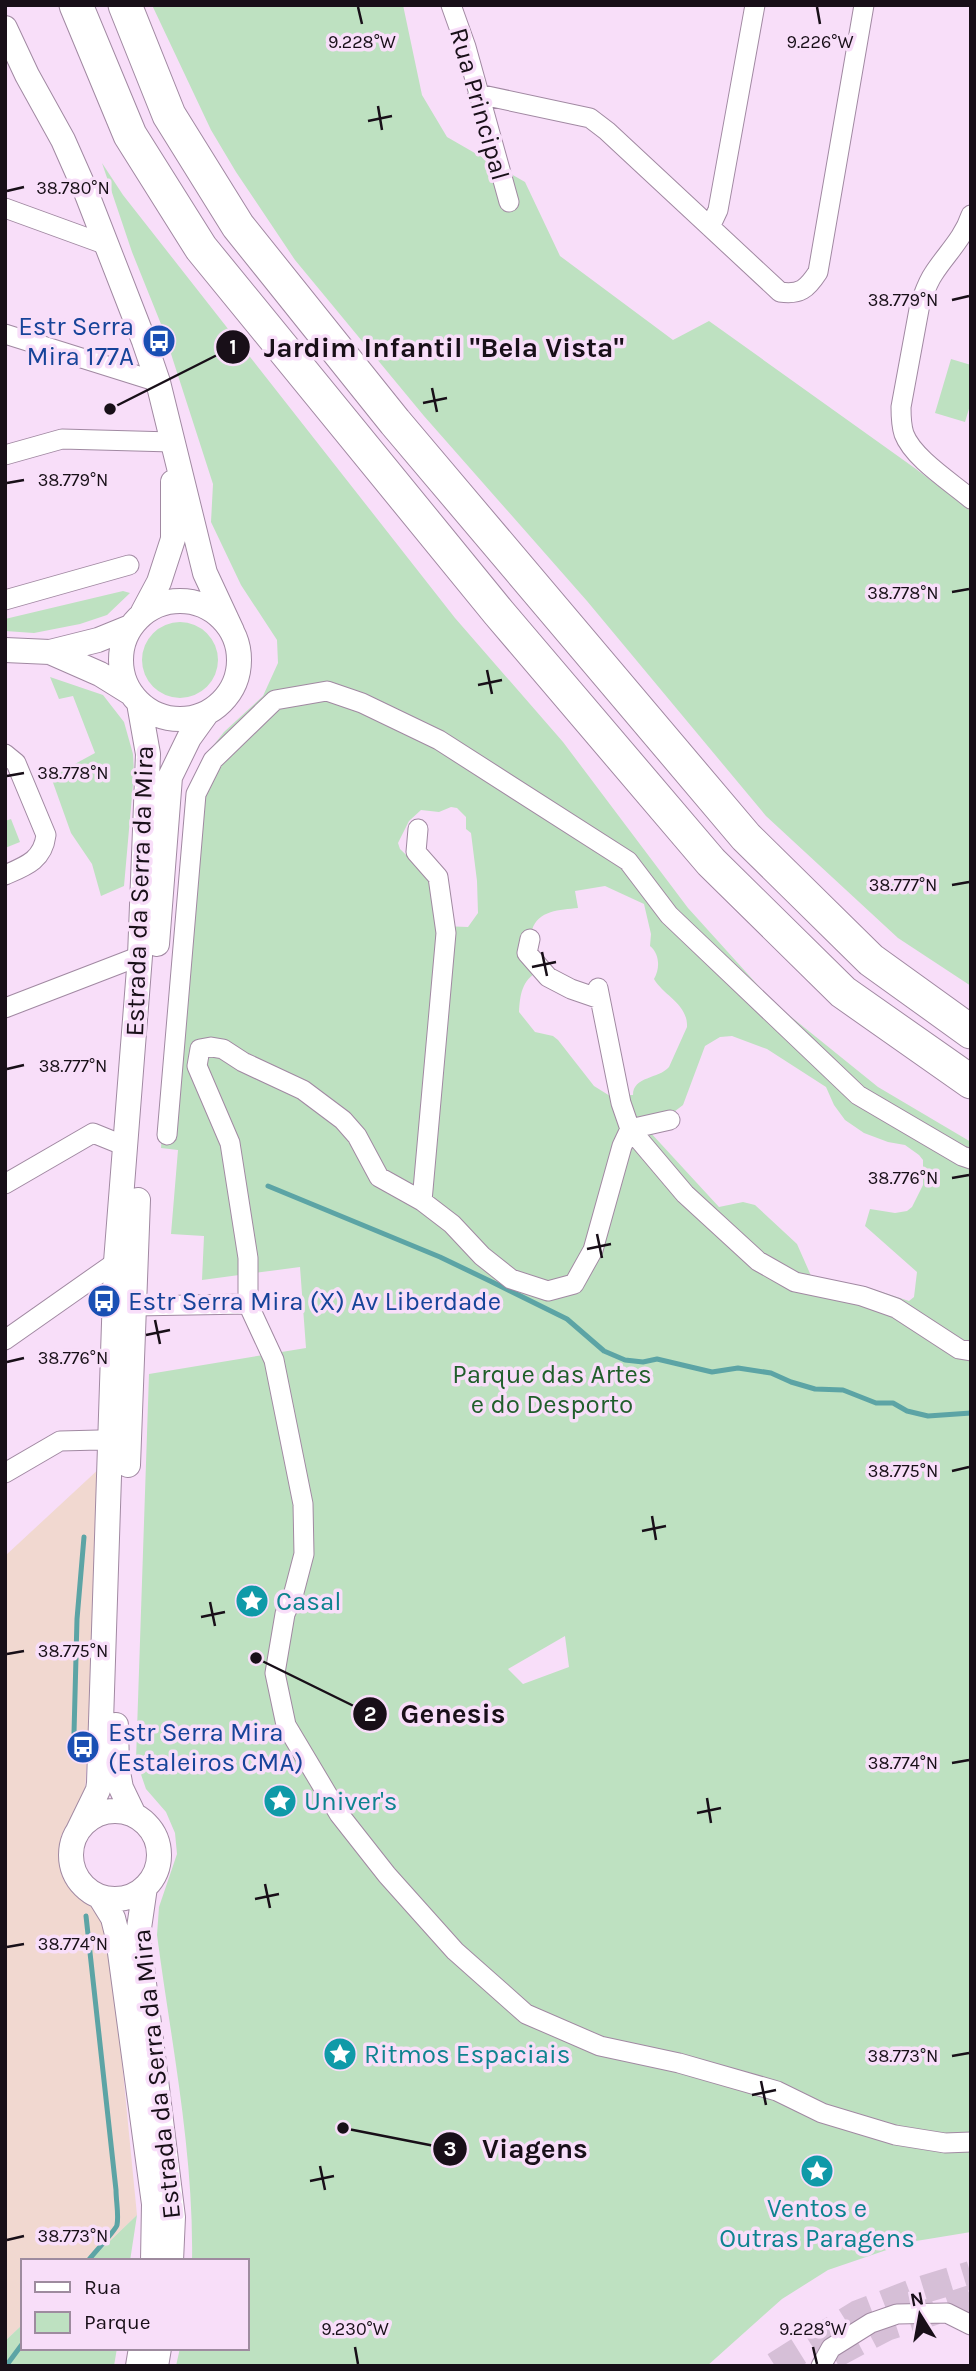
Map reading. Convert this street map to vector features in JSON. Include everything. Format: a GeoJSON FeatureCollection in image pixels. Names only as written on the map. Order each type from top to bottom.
{"type":"FeatureCollection","features":[{"type":"Feature","properties":{"kind":"highway"},"geometry":{"type":"LineString","coordinates":[[76,5],[130,135],[201,248],[499,613],[711,862],[843,992],[971,1082]]}},
{"type":"Feature","properties":{"kind":"highway"},"geometry":{"type":"LineString","coordinates":[[125,5],[169,115],[238,226],[395,422],[746,836],[871,960],[971,1032]]}},
{"type":"Feature","properties":{"kind":"street","name":"Rua Principal"},"geometry":{"type":"LineString","coordinates":[[451,5],[466,47],[509,202]]}},
{"type":"Feature","properties":{"kind":"street"},"geometry":{"type":"LineString","coordinates":[[710,227],[718,210],[755,5]]}},
{"type":"Feature","properties":{"kind":"street"},"geometry":{"type":"LineString","coordinates":[[478,94],[590,118],[780,292],[795,294],[809,287],[817,272],[864,5]]}},
{"type":"Feature","properties":{"kind":"street"},"geometry":{"type":"LineString","coordinates":[[5,28],[86,192],[144,341],[158,382],[205,573],[239,649],[239,668],[234,686],[223,701],[207,713],[191,718],[173,719],[156,714],[100,674],[50,652]]}},
{"type":"Feature","properties":{"kind":"street"},"geometry":{"type":"LineString","coordinates":[[5,208],[104,244]]}},
{"type":"Feature","properties":{"kind":"street"},"geometry":{"type":"LineString","coordinates":[[971,215],[962,237],[935,271],[920,304],[901,407],[901,421],[908,443],[971,499]]}},
{"type":"Feature","properties":{"kind":"street"},"geometry":{"type":"LineString","coordinates":[[5,334],[158,382]]}},
{"type":"Feature","properties":{"kind":"street"},"geometry":{"type":"LineString","coordinates":[[5,455],[62,439],[172,442]]}},
{"type":"Feature","properties":{"kind":"street"},"geometry":{"type":"LineString","coordinates":[[134,697],[122,676],[122,642],[159,582],[173,539],[172,442]]}},
{"type":"Feature","properties":{"kind":"street"},"geometry":{"type":"LineString","coordinates":[[5,600],[129,565]]}},
{"type":"Feature","properties":{"kind":"street"},"geometry":{"type":"LineString","coordinates":[[5,650],[50,652],[98,640],[161,603],[182,600],[202,604],[220,615],[232,631]]}},
{"type":"Feature","properties":{"kind":"street"},"geometry":{"type":"LineString","coordinates":[[167,1135],[196,794],[213,760],[275,700],[327,691],[362,703],[439,740],[628,861],[669,915],[858,1095],[971,1159]]}},
{"type":"Feature","properties":{"kind":"street","name":"Estrada da Serra da Mira"},"geometry":{"type":"LineString","coordinates":[[78,1831],[99,1783],[116,1262],[140,956],[148,754],[134,697]]}},
{"type":"Feature","properties":{"kind":"street","name":"Estrada da Serra da Mira"},"geometry":{"type":"LineString","coordinates":[[134,1815],[121,1788],[116,1737],[135,1306],[135,1249],[167,796],[170,777],[179,758],[207,713]]}},
{"type":"Feature","properties":{"kind":"street"},"geometry":{"type":"LineString","coordinates":[[5,754],[16,763],[46,835],[45,846],[29,866],[5,875]]}},
{"type":"Feature","properties":{"kind":"street"},"geometry":{"type":"LineString","coordinates":[[418,829],[416,852],[438,877],[446,933],[422,1201]]}},
{"type":"Feature","properties":{"kind":"street"},"geometry":{"type":"LineString","coordinates":[[530,939],[527,953],[548,977],[571,989],[599,993],[621,1103],[630,1129],[684,1194],[758,1262],[795,1282],[862,1296],[895,1308],[960,1349],[971,1351]]}},
{"type":"Feature","properties":{"kind":"street"},"geometry":{"type":"LineString","coordinates":[[5,1008],[140,956]]}},
{"type":"Feature","properties":{"kind":"street"},"geometry":{"type":"LineString","coordinates":[[630,1129],[622,1146],[593,1250],[574,1284],[548,1291],[511,1279],[482,1256],[452,1224],[422,1201],[379,1177],[356,1136],[343,1120],[303,1090],[243,1062],[223,1049],[211,1046],[200,1049],[197,1066],[230,1143],[248,1258],[248,1304],[274,1360],[303,1504],[304,1554],[293,1596],[285,1614],[275,1673],[286,1725],[339,1814],[387,1875],[455,1951],[526,2014],[600,2046],[679,2063],[777,2091],[822,2113],[895,2135],[946,2143],[971,2142]]}},
{"type":"Feature","properties":{"kind":"street"},"geometry":{"type":"LineString","coordinates":[[630,1129],[670,1120]]}},
{"type":"Feature","properties":{"kind":"street"},"geometry":{"type":"LineString","coordinates":[[5,1184],[93,1133],[125,1146]]}},
{"type":"Feature","properties":{"kind":"street"},"geometry":{"type":"LineString","coordinates":[[5,1340],[116,1262]]}},
{"type":"Feature","properties":{"kind":"street"},"geometry":{"type":"LineString","coordinates":[[135,1306],[248,1304]]}},
{"type":"Feature","properties":{"kind":"street"},"geometry":{"type":"LineString","coordinates":[[5,1473],[60,1441],[112,1442]]}},
{"type":"Feature","properties":{"kind":"street"},"geometry":{"type":"LineString","coordinates":[[109,1811],[134,1815],[146,1823],[154,1835],[158,1848],[158,1863],[154,1876],[135,1895],[124,1898],[100,1897],[86,1890],[73,1871],[70,1859],[71,1846],[78,1831],[86,1822],[109,1811]]}},
{"type":"Feature","properties":{"kind":"street","name":"Estrada da Serra da Mira"},"geometry":{"type":"LineString","coordinates":[[145,1887],[138,1935],[173,2217],[171,2259]]}},
{"type":"Feature","properties":{"kind":"street","name":"Estrada da Serra da Mira"},"geometry":{"type":"LineString","coordinates":[[100,1897],[113,1918],[118,1938],[152,2183],[155,2225],[153,2259]]}},
{"type":"Feature","properties":{"kind":"street"},"geometry":{"type":"LineString","coordinates":[[821,2366],[831,2348],[871,2323],[897,2314],[947,2313],[971,2325]]}},
{"type":"Feature","properties":{"kind":"shaded area"},"geometry":{"type":"Polygon","coordinates":[[[101,1467],[85,1794],[61,1836],[73,1881],[109,1929],[137,2215],[91,2259],[21,2259],[21,2326],[5,2341],[5,1556],[101,1467]]]}},
{"type":"Feature","properties":{"kind":"green space"},"geometry":{"type":"Polygon","coordinates":[[[152,5],[403,5],[422,95],[447,137],[525,182],[560,256],[673,340],[709,321],[971,511],[971,986],[898,938],[766,816],[587,601],[424,416],[295,260],[236,172],[211,130],[152,5]]]}},
{"type":"Feature","properties":{"kind":"green space","name":"Parque das Artes e do Desporto"},"geometry":{"type":"Polygon","coordinates":[[[102,163],[123,195],[455,618],[563,742],[688,908],[774,1003],[878,1087],[971,1142],[971,2232],[910,2242],[828,2270],[782,2299],[707,2366],[176,2366],[180,2350],[248,2350],[248,2259],[192,2259],[192,2220],[185,2138],[157,1935],[159,1907],[177,1854],[175,1833],[166,1812],[146,1789],[136,1760],[149,1374],[306,1348],[300,1267],[202,1280],[204,1236],[171,1234],[178,1150],[161,1148],[187,793],[205,756],[224,732],[263,696],[278,663],[277,640],[241,585],[211,522],[213,484],[163,329],[132,252],[102,163]],[[451,807],[439,812],[421,810],[409,821],[398,843],[400,849],[427,875],[436,891],[441,926],[468,927],[478,913],[471,833],[466,829],[466,817],[457,808],[451,807]],[[605,886],[575,891],[578,908],[550,912],[535,923],[532,930],[538,971],[528,979],[523,988],[519,1012],[535,1032],[553,1036],[558,1040],[594,1086],[610,1096],[633,1095],[637,1084],[669,1067],[687,1027],[686,1019],[680,1006],[654,979],[658,962],[656,953],[650,946],[651,934],[644,904],[605,886]],[[732,1036],[720,1037],[705,1046],[683,1105],[649,1131],[719,1207],[743,1202],[755,1205],[797,1244],[812,1278],[854,1289],[867,1287],[909,1301],[914,1297],[917,1272],[865,1226],[870,1209],[895,1213],[907,1211],[912,1207],[923,1185],[923,1160],[905,1145],[864,1133],[845,1120],[826,1087],[767,1049],[732,1036]],[[565,1636],[508,1669],[523,1684],[569,1667],[565,1636]]]}},
{"type":"Feature","properties":{"kind":"green space"},"geometry":{"type":"Polygon","coordinates":[[[951,359],[971,365],[971,402],[965,422],[935,413],[951,359]]]}},
{"type":"Feature","properties":{"kind":"green space"},"geometry":{"type":"Polygon","coordinates":[[[123,591],[130,593],[107,615],[80,624],[34,633],[5,631],[5,619],[123,591]]]}},
{"type":"Feature","properties":{"kind":"green space"},"geometry":{"type":"Polygon","coordinates":[[[180,622],[195,625],[207,633],[215,645],[218,660],[215,675],[207,687],[195,695],[180,698],[165,695],[153,687],[145,675],[142,660],[145,645],[153,633],[165,625],[180,622]]]}},
{"type":"Feature","properties":{"kind":"green space"},"geometry":{"type":"Polygon","coordinates":[[[50,677],[103,695],[124,722],[133,754],[134,773],[124,886],[101,896],[92,864],[71,833],[51,777],[95,753],[73,696],[59,699],[50,677]]]}},
{"type":"Feature","properties":{"kind":"green space"},"geometry":{"type":"Polygon","coordinates":[[[11,819],[20,842],[5,848],[5,821],[11,819]]]}},
{"type":"Feature","properties":{"kind":"green space"},"geometry":{"type":"Polygon","coordinates":[[[137,2215],[130,2259],[91,2259],[137,2215]]]}},
{"type":"Feature","properties":{"kind":"green space"},"geometry":{"type":"Polygon","coordinates":[[[21,2326],[21,2350],[117,2350],[114,2366],[5,2366],[5,2341],[21,2326]]]}},
{"type":"Feature","properties":{"kind":"waterway"},"geometry":{"type":"LineString","coordinates":[[268,1186],[440,1257],[490,1281],[567,1319],[604,1351],[625,1360],[643,1362],[657,1359],[712,1372],[738,1368],[771,1373],[815,1389],[843,1390],[876,1403],[893,1403],[907,1411],[928,1416],[971,1413]]}},
{"type":"Feature","properties":{"kind":"waterway"},"geometry":{"type":"LineString","coordinates":[[74,1733],[77,1619],[84,1537]]}},
{"type":"Feature","properties":{"kind":"waterway"},"geometry":{"type":"LineString","coordinates":[[86,1916],[118,2217],[116,2228],[90,2259]]}},
{"type":"Feature","properties":{"kind":"waterway"},"geometry":{"type":"LineString","coordinates":[[6,2366],[21,2346]]}},
{"type":"Feature","properties":{"kind":"tunnel"},"geometry":{"type":"LineString","coordinates":[[775,2366],[858,2314],[918,2291],[971,2275]]}},
{"type":"Feature","properties":{"kind":"tunnel"},"geometry":{"type":"LineString","coordinates":[[833,2355],[886,2327],[971,2299]]}},
{"type":"Feature","properties":{"kind":"place","name":"Estr Serra Mira 177A"},"geometry":{"type":"Point","coordinates":[159,341]}},
{"type":"Feature","properties":{"kind":"place","name":"Jardim Infantil \"Bela Vista\""},"geometry":{"type":"Point","coordinates":[110,409]}},
{"type":"Feature","properties":{"kind":"place","name":"Estr Serra Mira (X) Av Liberdade"},"geometry":{"type":"Point","coordinates":[104,1301]}},
{"type":"Feature","properties":{"kind":"place","name":"Casal"},"geometry":{"type":"Point","coordinates":[252,1601]}},
{"type":"Feature","properties":{"kind":"place","name":"Genesis"},"geometry":{"type":"Point","coordinates":[256,1658]}},
{"type":"Feature","properties":{"kind":"place","name":"Estr Serra Mira (Estaleiros CMA)"},"geometry":{"type":"Point","coordinates":[83,1747]}},
{"type":"Feature","properties":{"kind":"place","name":"Univer's"},"geometry":{"type":"Point","coordinates":[280,1801]}},
{"type":"Feature","properties":{"kind":"place","name":"Ritmos Espaciais"},"geometry":{"type":"Point","coordinates":[340,2054]}},
{"type":"Feature","properties":{"kind":"place","name":"Viagens"},"geometry":{"type":"Point","coordinates":[343,2128]}},
{"type":"Feature","properties":{"kind":"place","name":"Ventos e Outras Paragens"},"geometry":{"type":"Point","coordinates":[817,2171]}}]}
